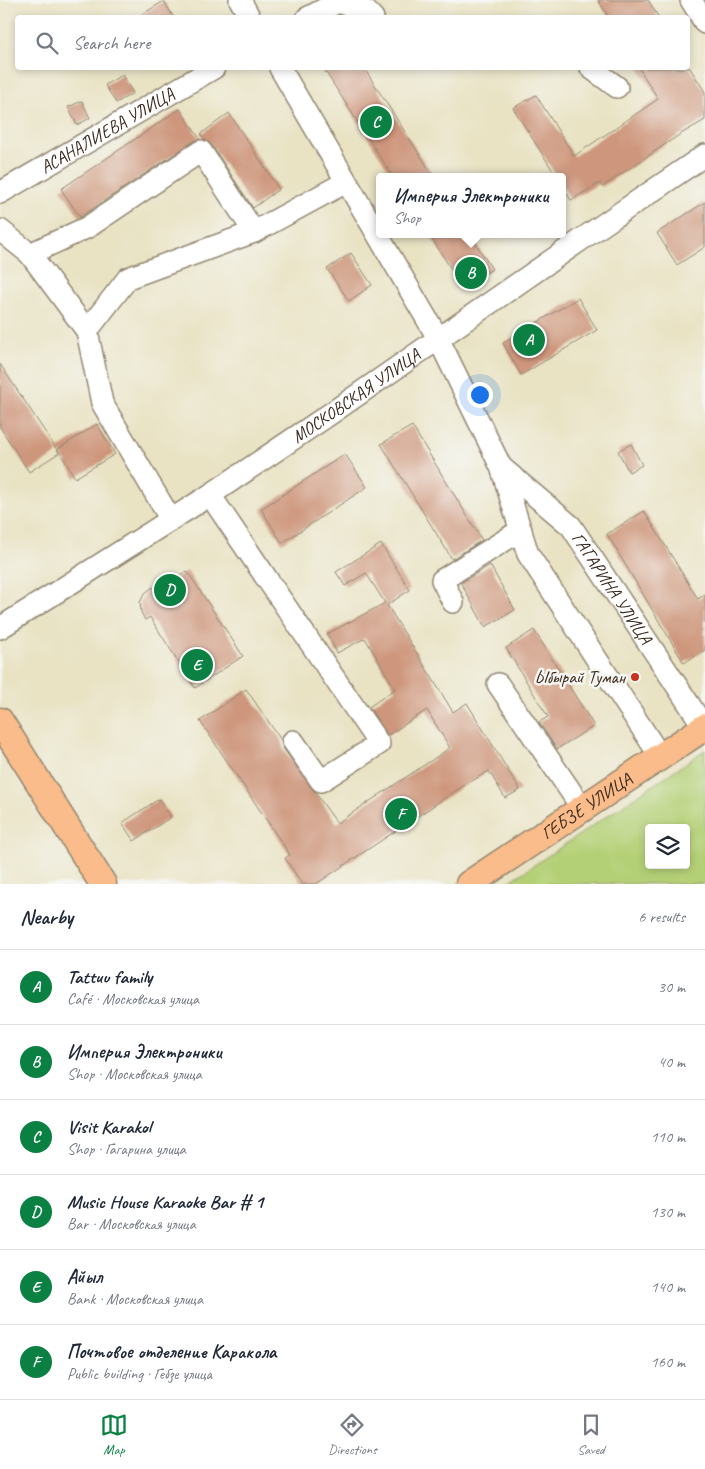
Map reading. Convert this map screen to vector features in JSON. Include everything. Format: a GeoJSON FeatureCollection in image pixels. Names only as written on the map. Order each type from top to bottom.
{"type":"FeatureCollection","features":[{"type":"Feature","properties":{"kind":"main road"},"geometry":{"type":"LineString","coordinates":[[0,721],[103,884]]}},
{"type":"Feature","properties":{"kind":"main road","name":"ГЕБЗЕ УЛИЦА"},"geometry":{"type":"LineString","coordinates":[[469,884],[705,727]]}},
{"type":"Feature","properties":{"kind":"street"},"geometry":{"type":"LineString","coordinates":[[240,0],[248,15]]}},
{"type":"Feature","properties":{"kind":"street"},"geometry":{"type":"LineString","coordinates":[[691,0],[705,23]]}},
{"type":"Feature","properties":{"kind":"street"},"geometry":{"type":"LineString","coordinates":[[313,15],[338,2],[366,11],[370,15]]}},
{"type":"Feature","properties":{"kind":"street","name":"АСАНАЛИЕВА УЛИЦА"},"geometry":{"type":"LineString","coordinates":[[0,193],[211,70]]}},
{"type":"Feature","properties":{"kind":"street","name":"ГАГАРИНА УЛИЦА"},"geometry":{"type":"LineString","coordinates":[[281,70],[376,233]]}},
{"type":"Feature","properties":{"kind":"street"},"geometry":{"type":"LineString","coordinates":[[594,70],[617,87]]}},
{"type":"Feature","properties":{"kind":"street"},"geometry":{"type":"LineString","coordinates":[[30,254],[88,227],[202,151],[254,232]]}},
{"type":"Feature","properties":{"kind":"street","name":"МОСКОВСКАЯ УЛИЦА"},"geometry":{"type":"LineString","coordinates":[[0,628],[210,495],[705,155]]}},
{"type":"Feature","properties":{"kind":"street"},"geometry":{"type":"LineString","coordinates":[[87,331],[128,278],[254,232],[346,182]]}},
{"type":"Feature","properties":{"kind":"street"},"geometry":{"type":"LineString","coordinates":[[0,230],[30,254],[87,331],[102,403],[171,520]]}},
{"type":"Feature","properties":{"kind":"street","name":"ГАГАРИНА УЛИЦА"},"geometry":{"type":"LineString","coordinates":[[379,238],[438,338],[501,467],[528,554],[660,756]]}},
{"type":"Feature","properties":{"kind":"street","name":"ГАГАРИНА УЛИЦА"},"geometry":{"type":"LineString","coordinates":[[501,467],[571,526],[705,727]]}},
{"type":"Feature","properties":{"kind":"street"},"geometry":{"type":"LineString","coordinates":[[210,495],[378,744],[321,781],[293,741]]}},
{"type":"Feature","properties":{"kind":"street"},"geometry":{"type":"LineString","coordinates":[[453,602],[442,580],[521,530]]}},
{"type":"Feature","properties":{"kind":"street"},"geometry":{"type":"LineString","coordinates":[[498,684],[582,808]]}},
{"type":"Feature","properties":{"kind":"green space"},"geometry":{"type":"Polygon","coordinates":[[[705,750],[705,884],[506,884],[705,750]]]}},
{"type":"Feature","properties":{"kind":"building"},"geometry":{"type":"Polygon","coordinates":[[[598,0],[648,0],[657,15],[607,15],[598,0]]]}},
{"type":"Feature","properties":{"kind":"building"},"geometry":{"type":"Polygon","coordinates":[[[164,1],[172,15],[141,15],[164,1]]]}},
{"type":"Feature","properties":{"kind":"building"},"geometry":{"type":"Polygon","coordinates":[[[690,68],[705,92],[705,120],[679,135],[602,187],[600,183],[571,200],[566,192],[566,173],[554,173],[513,108],[536,95],[574,156],[658,99],[640,70],[690,70],[690,68]]]}},
{"type":"Feature","properties":{"kind":"building"},"geometry":{"type":"Polygon","coordinates":[[[324,70],[365,70],[431,173],[390,173],[324,70]]]}},
{"type":"Feature","properties":{"kind":"building"},"geometry":{"type":"Polygon","coordinates":[[[122,75],[133,93],[116,103],[105,85],[122,75]]]}},
{"type":"Feature","properties":{"kind":"building"},"geometry":{"type":"Polygon","coordinates":[[[82,101],[90,118],[77,125],[68,107],[82,101]]]}},
{"type":"Feature","properties":{"kind":"building"},"geometry":{"type":"Polygon","coordinates":[[[180,109],[200,139],[194,141],[80,217],[61,189],[180,109]]]}},
{"type":"Feature","properties":{"kind":"building"},"geometry":{"type":"Polygon","coordinates":[[[229,113],[279,189],[253,208],[211,144],[201,134],[229,113]]]}},
{"type":"Feature","properties":{"kind":"building"},"geometry":{"type":"Polygon","coordinates":[[[705,202],[705,247],[677,265],[657,233],[705,202]]]}},
{"type":"Feature","properties":{"kind":"building"},"geometry":{"type":"Polygon","coordinates":[[[432,238],[473,238],[492,269],[463,288],[432,238]]]}},
{"type":"Feature","properties":{"kind":"building"},"geometry":{"type":"Polygon","coordinates":[[[351,253],[372,285],[349,301],[327,269],[351,253]]]}},
{"type":"Feature","properties":{"kind":"building"},"geometry":{"type":"Polygon","coordinates":[[[578,298],[597,330],[521,375],[503,343],[578,298]]]}},
{"type":"Feature","properties":{"kind":"building"},"geometry":{"type":"Polygon","coordinates":[[[0,364],[59,453],[29,472],[0,427],[0,364]]]}},
{"type":"Feature","properties":{"kind":"building"},"geometry":{"type":"Polygon","coordinates":[[[97,424],[115,454],[75,478],[58,449],[97,424]]]}},
{"type":"Feature","properties":{"kind":"building"},"geometry":{"type":"Polygon","coordinates":[[[412,426],[482,540],[452,559],[381,444],[412,426]]]}},
{"type":"Feature","properties":{"kind":"building"},"geometry":{"type":"Polygon","coordinates":[[[631,444],[642,465],[629,472],[618,451],[631,444]]]}},
{"type":"Feature","properties":{"kind":"building"},"geometry":{"type":"Polygon","coordinates":[[[345,454],[367,487],[282,543],[261,509],[345,454]]]}},
{"type":"Feature","properties":{"kind":"building"},"geometry":{"type":"Polygon","coordinates":[[[644,511],[698,599],[705,594],[705,650],[684,663],[607,534],[644,511]]]}},
{"type":"Feature","properties":{"kind":"building"},"geometry":{"type":"Polygon","coordinates":[[[381,544],[410,590],[387,605],[453,712],[467,703],[520,790],[505,798],[489,771],[460,788],[316,884],[302,884],[285,858],[290,855],[200,721],[246,689],[281,740],[283,748],[337,823],[450,748],[427,710],[388,735],[369,707],[395,689],[365,638],[337,653],[327,634],[385,603],[366,573],[345,586],[336,572],[381,544]]]}},
{"type":"Feature","properties":{"kind":"building"},"geometry":{"type":"Polygon","coordinates":[[[490,565],[515,610],[485,627],[461,583],[490,565]]]}},
{"type":"Feature","properties":{"kind":"building"},"geometry":{"type":"Polygon","coordinates":[[[187,571],[243,656],[195,688],[150,617],[145,620],[141,612],[140,602],[145,593],[153,587],[157,593],[187,571]]]}},
{"type":"Feature","properties":{"kind":"building"},"geometry":{"type":"Polygon","coordinates":[[[534,630],[594,726],[557,749],[539,722],[548,717],[506,648],[534,630]]]}},
{"type":"Feature","properties":{"kind":"building"},"geometry":{"type":"Polygon","coordinates":[[[159,799],[171,817],[134,841],[122,823],[159,799]]]}},
{"type":"Feature","properties":{"kind":"place","name":"Visit Karakol"},"geometry":{"type":"Point","coordinates":[376,122]}},
{"type":"Feature","properties":{"kind":"place","name":"Империя Электроники"},"geometry":{"type":"Point","coordinates":[471,273]}},
{"type":"Feature","properties":{"kind":"place","name":"Tattuu family"},"geometry":{"type":"Point","coordinates":[529,340]}},
{"type":"Feature","properties":{"kind":"place","name":"Music House Karaoke Bar # 1"},"geometry":{"type":"Point","coordinates":[170,590]}},
{"type":"Feature","properties":{"kind":"place","name":"Айыл"},"geometry":{"type":"Point","coordinates":[197,665]}},
{"type":"Feature","properties":{"kind":"place","name":"Ыбырай Туман"},"geometry":{"type":"Point","coordinates":[635,677]}},
{"type":"Feature","properties":{"kind":"place","name":"Почтовое отделение Каракола"},"geometry":{"type":"Point","coordinates":[401,814]}}]}
